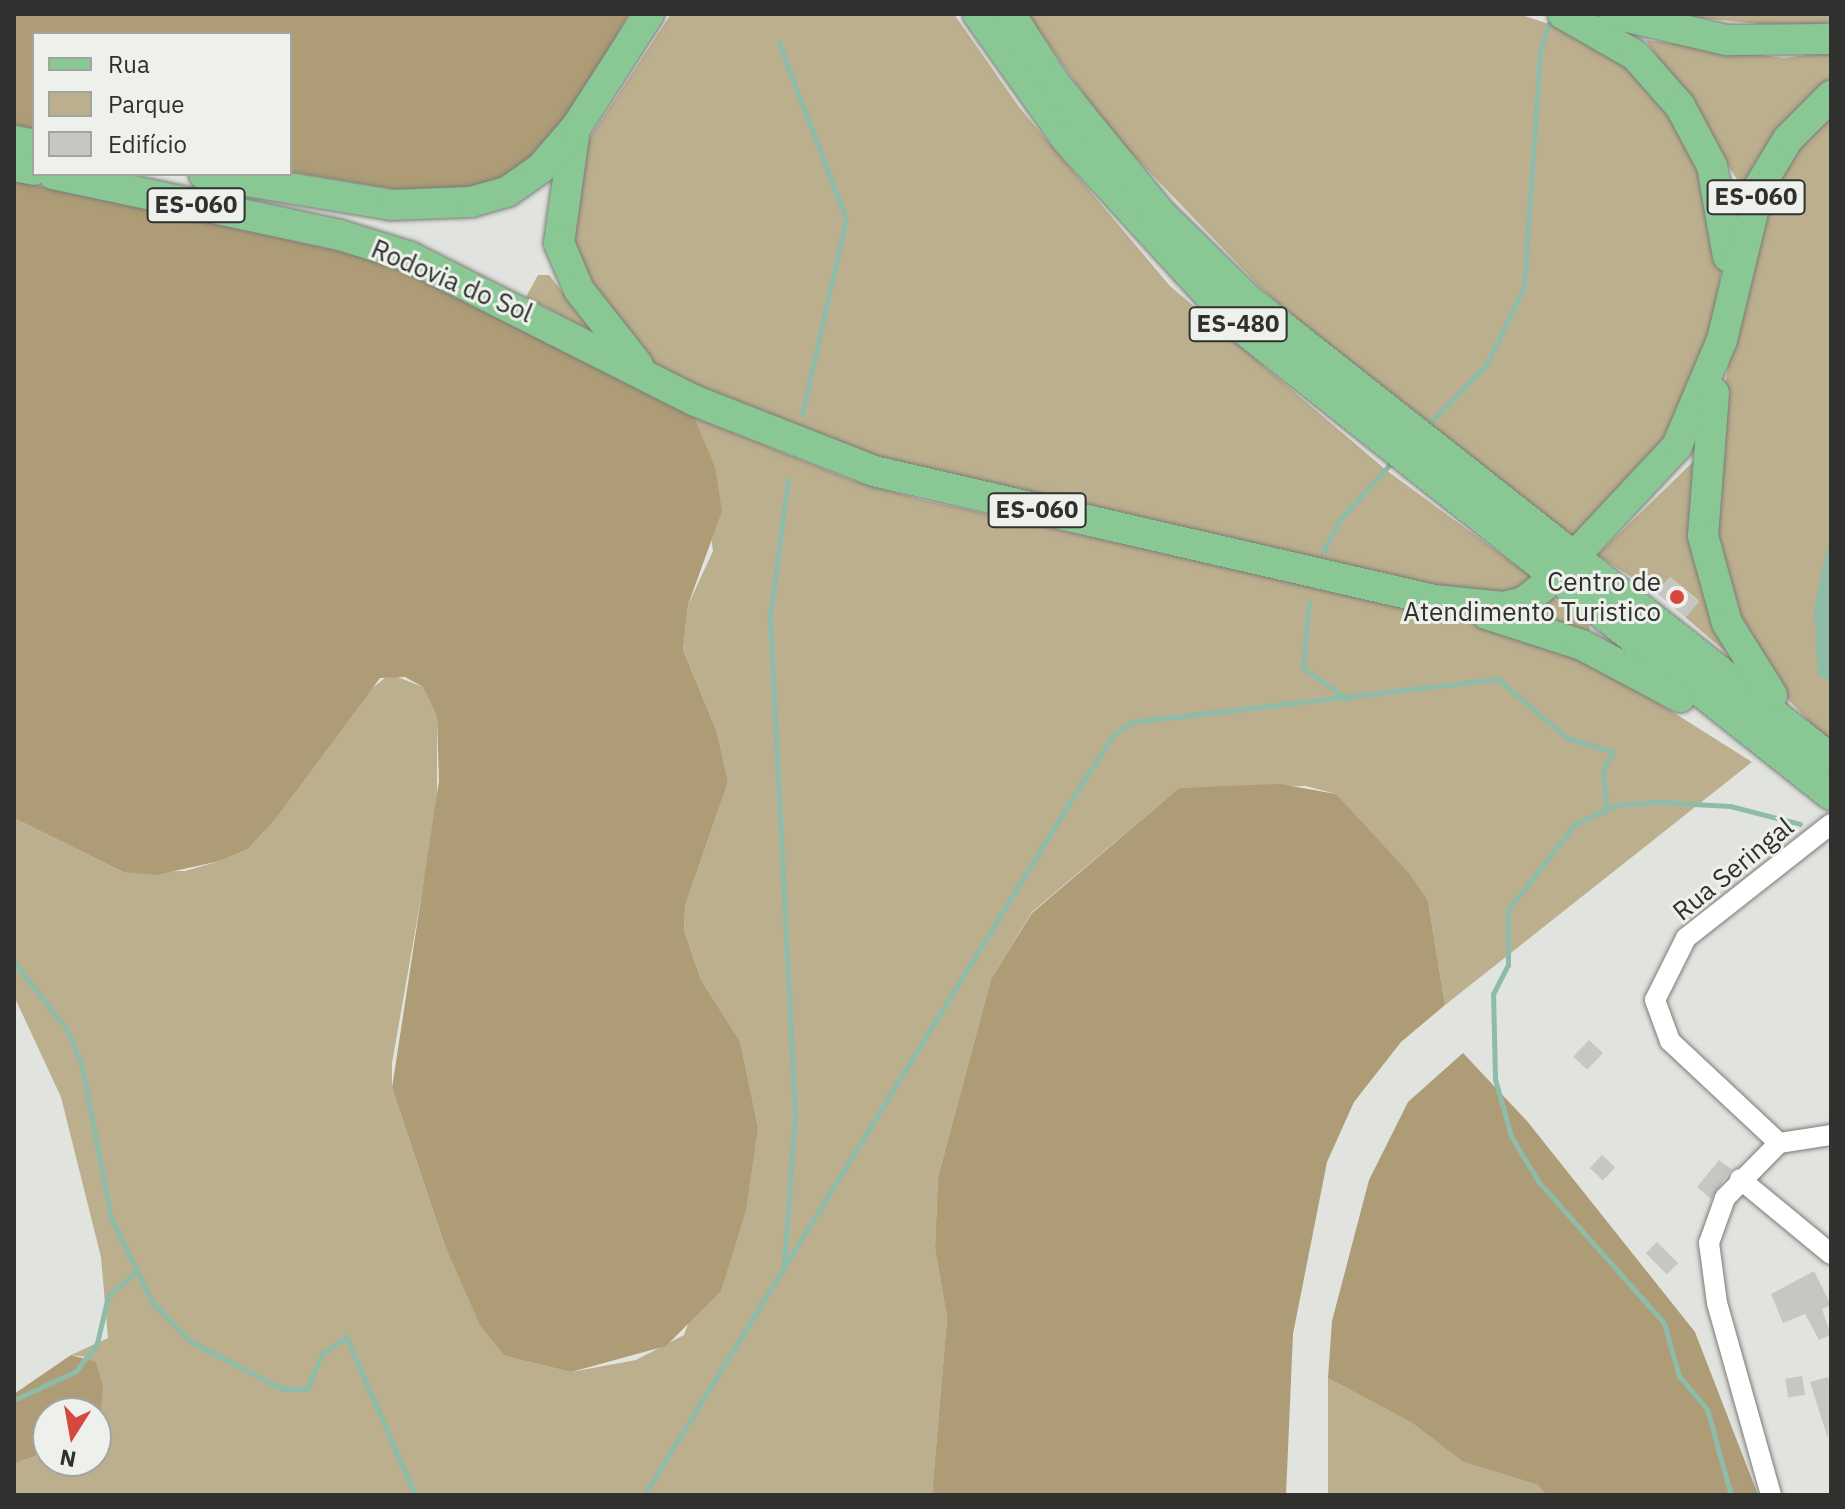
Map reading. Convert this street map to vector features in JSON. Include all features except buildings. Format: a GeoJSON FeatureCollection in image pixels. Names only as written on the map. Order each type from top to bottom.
{"type":"FeatureCollection","features":[{"type":"Feature","properties":{"kind":"main road","name":"ES-060"},"geometry":{"type":"LineString","coordinates":[[577,126],[649,14]]}},
{"type":"Feature","properties":{"kind":"main road","name":"ES-480"},"geometry":{"type":"LineString","coordinates":[[978,14],[1068,141],[1176,266],[1350,418],[1803,736],[1831,759]]}},
{"type":"Feature","properties":{"kind":"main road","name":"ES-480"},"geometry":{"type":"LineString","coordinates":[[1010,14],[1056,85],[1152,203],[1240,291],[1774,752],[1831,795]]}},
{"type":"Feature","properties":{"kind":"main road"},"geometry":{"type":"LineString","coordinates":[[1563,14],[1635,55],[1703,142],[1729,235],[1724,330],[1703,536],[1736,645],[1803,736]]}},
{"type":"Feature","properties":{"kind":"main road"},"geometry":{"type":"LineString","coordinates":[[1614,14],[1727,40],[1831,39]]}},
{"type":"Feature","properties":{"kind":"main road","name":"ES-060"},"geometry":{"type":"LineString","coordinates":[[652,379],[874,471],[1434,600],[1504,607],[1524,602],[1564,568],[1677,446],[1724,330],[1759,187],[1788,139],[1831,96]]}},
{"type":"Feature","properties":{"kind":"main road","name":"Rodovia do Sol"},"geometry":{"type":"LineString","coordinates":[[216,176],[391,205],[471,202],[529,177],[577,126]]}},
{"type":"Feature","properties":{"kind":"main road"},"geometry":{"type":"LineString","coordinates":[[577,126],[559,218],[567,271],[652,379]]}},
{"type":"Feature","properties":{"kind":"main road","name":"Rodovia do Sol"},"geometry":{"type":"LineString","coordinates":[[62,176],[410,257],[652,379]]}},
{"type":"Feature","properties":{"kind":"main road"},"geometry":{"type":"LineString","coordinates":[[1434,600],[1582,645],[1774,752]]}},
{"type":"Feature","properties":{"kind":"street","name":"Rua Seringal"},"geometry":{"type":"LineString","coordinates":[[1779,1143],[1678,1050],[1655,1000],[1686,938],[1831,824]]}},
{"type":"Feature","properties":{"kind":"street"},"geometry":{"type":"LineString","coordinates":[[1771,1495],[1711,1267],[1712,1226],[1740,1179],[1779,1143],[1831,1135]]}},
{"type":"Feature","properties":{"kind":"street"},"geometry":{"type":"LineString","coordinates":[[1740,1179],[1831,1254]]}},
{"type":"Feature","properties":{"kind":"green space"},"geometry":{"type":"Polygon","coordinates":[[[671,14],[954,14],[1019,107],[1170,286],[1386,470],[1532,577],[1523,591],[1496,599],[923,474],[695,388],[651,361],[580,274],[571,210],[585,145],[671,14]]]}},
{"type":"Feature","properties":{"kind":"green space"},"geometry":{"type":"Polygon","coordinates":[[[1027,14],[1519,14],[1573,32],[1628,66],[1671,109],[1706,179],[1723,252],[1715,328],[1686,408],[1649,469],[1581,542],[1560,540],[1264,291],[1109,130],[1027,14]]]}},
{"type":"Feature","properties":{"kind":"green space"},"geometry":{"type":"Polygon","coordinates":[[[1658,14],[1831,14],[1831,22],[1799,28],[1658,14]]]}},
{"type":"Feature","properties":{"kind":"green space"},"geometry":{"type":"Polygon","coordinates":[[[1646,40],[1784,58],[1831,52],[1831,90],[1774,143],[1742,187],[1646,40]]]}},
{"type":"Feature","properties":{"kind":"green space"},"geometry":{"type":"Polygon","coordinates":[[[1831,109],[1831,548],[1818,674],[1831,681],[1831,745],[1765,675],[1728,606],[1709,481],[1751,230],[1816,118],[1831,109]]]}},
{"type":"Feature","properties":{"kind":"green space"},"geometry":{"type":"Polygon","coordinates":[[[538,275],[549,275],[595,333],[526,297],[538,275]]]}},
{"type":"Feature","properties":{"kind":"green space"},"geometry":{"type":"Polygon","coordinates":[[[694,417],[851,480],[923,500],[1498,626],[1606,670],[1752,762],[1445,1005],[1428,901],[1336,794],[1306,786],[1179,788],[1032,912],[991,979],[938,1177],[935,1248],[947,1318],[932,1495],[14,1495],[14,1464],[32,1457],[32,1477],[112,1477],[112,1397],[95,1397],[86,1357],[71,1355],[108,1338],[101,1257],[61,1097],[14,996],[14,818],[123,872],[185,871],[220,861],[248,849],[273,822],[362,696],[390,674],[423,687],[437,717],[437,807],[392,1063],[392,1088],[444,1243],[505,1356],[571,1372],[636,1360],[684,1335],[758,1127],[740,1041],[701,980],[684,930],[685,906],[728,782],[717,732],[683,650],[688,605],[713,551],[694,417]]]}},
{"type":"Feature","properties":{"kind":"green space"},"geometry":{"type":"Polygon","coordinates":[[[1698,457],[1715,625],[1727,653],[1685,617],[1698,600],[1670,577],[1656,593],[1597,555],[1698,457]]]}},
{"type":"Feature","properties":{"kind":"green space"},"geometry":{"type":"Polygon","coordinates":[[[1552,597],[1589,625],[1590,635],[1526,614],[1552,597]]]}},
{"type":"Feature","properties":{"kind":"green space"},"geometry":{"type":"Polygon","coordinates":[[[1328,1378],[1412,1423],[1463,1462],[1538,1485],[1546,1495],[1328,1495],[1328,1378]]]}},
{"type":"Feature","properties":{"kind":"shaded area"},"geometry":{"type":"Polygon","coordinates":[[[14,14],[629,14],[556,143],[529,166],[468,193],[410,192],[292,172],[292,32],[32,32],[32,129],[14,125],[14,14]]]}},
{"type":"Feature","properties":{"kind":"shaded area"},"geometry":{"type":"Polygon","coordinates":[[[14,180],[395,263],[694,417],[715,467],[722,511],[688,605],[683,650],[717,732],[728,782],[685,906],[684,930],[701,980],[740,1041],[758,1127],[746,1210],[721,1291],[666,1346],[571,1372],[505,1356],[480,1325],[444,1243],[392,1088],[439,781],[437,717],[423,687],[405,677],[380,678],[273,822],[248,849],[220,861],[156,875],[123,872],[14,818],[14,180]]]}},
{"type":"Feature","properties":{"kind":"shaded area"},"geometry":{"type":"Polygon","coordinates":[[[1827,547],[1831,548],[1831,681],[1818,675],[1814,609],[1827,547]]]}},
{"type":"Feature","properties":{"kind":"shaded area"},"geometry":{"type":"Polygon","coordinates":[[[1280,784],[1336,794],[1408,872],[1428,901],[1445,1005],[1401,1042],[1354,1102],[1327,1162],[1293,1334],[1286,1495],[932,1495],[947,1318],[935,1248],[938,1177],[991,979],[1032,913],[1179,788],[1280,784]]]}},
{"type":"Feature","properties":{"kind":"shaded area"},"geometry":{"type":"Polygon","coordinates":[[[1463,1053],[1527,1121],[1695,1332],[1758,1495],[1546,1495],[1538,1485],[1463,1462],[1412,1423],[1328,1378],[1332,1321],[1369,1180],[1408,1102],[1463,1053]]]}},
{"type":"Feature","properties":{"kind":"shaded area"},"geometry":{"type":"Polygon","coordinates":[[[71,1355],[96,1362],[103,1387],[102,1397],[32,1397],[32,1457],[14,1464],[14,1394],[71,1355]]]}},
{"type":"Feature","properties":{"kind":"waterway"},"geometry":{"type":"LineString","coordinates":[[1426,427],[1486,365],[1524,287],[1540,51],[1549,23]]}},
{"type":"Feature","properties":{"kind":"waterway"},"geometry":{"type":"LineString","coordinates":[[779,43],[846,219],[802,414]]}},
{"type":"Feature","properties":{"kind":"waterway"},"geometry":{"type":"LineString","coordinates":[[1323,552],[1339,520],[1394,460]]}},
{"type":"Feature","properties":{"kind":"waterway"},"geometry":{"type":"LineString","coordinates":[[784,1264],[795,1114],[770,616],[788,479]]}},
{"type":"Feature","properties":{"kind":"waterway"},"geometry":{"type":"LineString","coordinates":[[1309,602],[1303,668],[1348,699]]}},
{"type":"Feature","properties":{"kind":"waterway"},"geometry":{"type":"LineString","coordinates":[[644,1495],[1114,734],[1132,722],[1498,679],[1567,738],[1613,752],[1603,769],[1606,810]]}},
{"type":"Feature","properties":{"kind":"waterway"},"geometry":{"type":"LineString","coordinates":[[1731,1495],[1707,1409],[1679,1376],[1664,1323],[1538,1181],[1511,1136],[1495,1079],[1493,994],[1508,965],[1508,910],[1575,824],[1616,805],[1658,802],[1730,806],[1800,824]]}},
{"type":"Feature","properties":{"kind":"waterway"},"geometry":{"type":"LineString","coordinates":[[14,962],[66,1028],[81,1062],[111,1218],[152,1302],[191,1342],[283,1389],[307,1389],[322,1354],[346,1337],[415,1495]]}},
{"type":"Feature","properties":{"kind":"waterway"},"geometry":{"type":"LineString","coordinates":[[14,1400],[76,1371],[97,1343],[108,1296],[133,1274]]}},
{"type":"Feature","properties":{"kind":"place","name":"Centro de Atendimento Turistico"},"geometry":{"type":"Point","coordinates":[1677,597]}}]}
